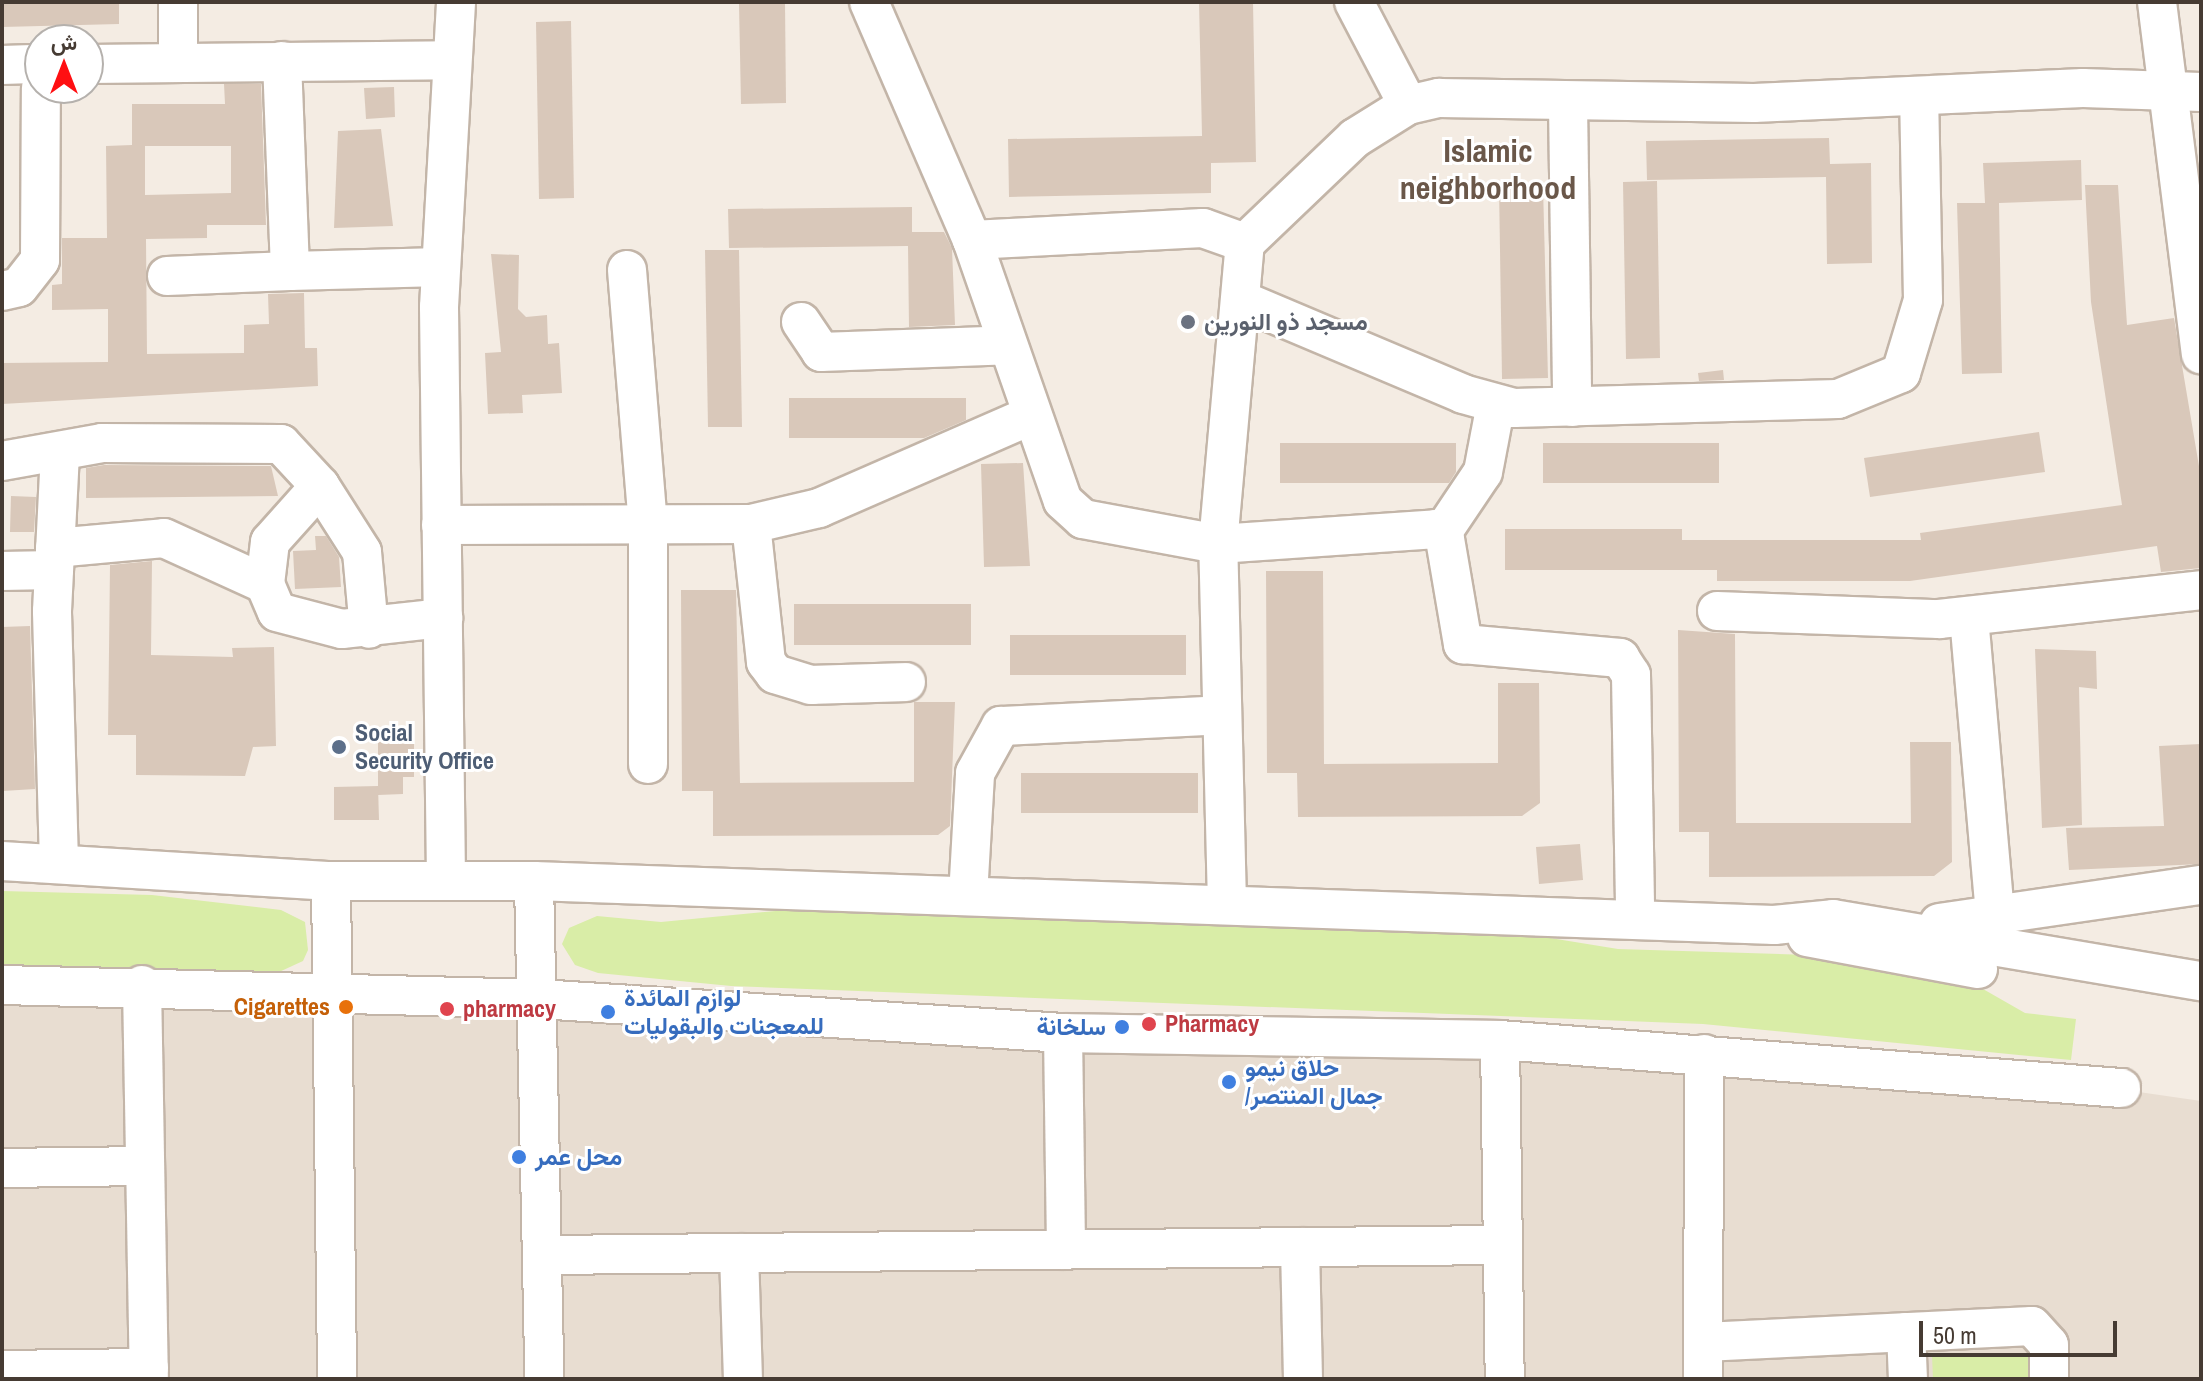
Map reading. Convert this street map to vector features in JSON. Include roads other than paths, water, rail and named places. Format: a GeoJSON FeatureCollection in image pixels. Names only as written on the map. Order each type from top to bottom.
{"type":"FeatureCollection","features":[{"type":"Feature","properties":{"kind":"street"},"geometry":{"type":"LineString","coordinates":[[178,2],[178,63]]}},
{"type":"Feature","properties":{"kind":"street"},"geometry":{"type":"LineString","coordinates":[[446,880],[441,267],[456,2]]}},
{"type":"Feature","properties":{"kind":"street"},"geometry":{"type":"LineString","coordinates":[[869,2],[972,240],[1030,416],[1063,501],[1083,519],[1218,544],[1442,533]]}},
{"type":"Feature","properties":{"kind":"street"},"geometry":{"type":"LineString","coordinates":[[1354,2],[1408,105]]}},
{"type":"Feature","properties":{"kind":"street"},"geometry":{"type":"LineString","coordinates":[[2157,2],[2183,91],[2201,354]]}},
{"type":"Feature","properties":{"kind":"street"},"geometry":{"type":"LineString","coordinates":[[104,64],[451,60]]}},
{"type":"Feature","properties":{"kind":"street"},"geometry":{"type":"LineString","coordinates":[[282,61],[290,271]]}},
{"type":"Feature","properties":{"kind":"street"},"geometry":{"type":"LineString","coordinates":[[2,65],[24,64]]}},
{"type":"Feature","properties":{"kind":"street"},"geometry":{"type":"LineString","coordinates":[[1227,904],[1218,544],[1245,243],[1307,178],[1408,105],[1439,98],[1568,103],[2183,91]]}},
{"type":"Feature","properties":{"kind":"street"},"geometry":{"type":"LineString","coordinates":[[1241,300],[1496,404],[1572,407],[1838,399],[1901,373],[1923,300],[1919,96]]}},
{"type":"Feature","properties":{"kind":"street"},"geometry":{"type":"LineString","coordinates":[[1568,103],[1572,407]]}},
{"type":"Feature","properties":{"kind":"street"},"geometry":{"type":"LineString","coordinates":[[2,291],[19,287],[40,260],[41,104]]}},
{"type":"Feature","properties":{"kind":"street"},"geometry":{"type":"LineString","coordinates":[[972,240],[1203,228],[1245,243]]}},
{"type":"Feature","properties":{"kind":"street"},"geometry":{"type":"LineString","coordinates":[[167,276],[441,267]]}},
{"type":"Feature","properties":{"kind":"street"},"geometry":{"type":"LineString","coordinates":[[627,270],[648,526],[648,764]]}},
{"type":"Feature","properties":{"kind":"street"},"geometry":{"type":"LineString","coordinates":[[801,322],[821,352],[1008,345]]}},
{"type":"Feature","properties":{"kind":"street"},"geometry":{"type":"LineString","coordinates":[[1496,404],[1483,472],[1442,533],[1463,644],[1601,652],[1620,658],[1631,675],[1635,916]]}},
{"type":"Feature","properties":{"kind":"street"},"geometry":{"type":"LineString","coordinates":[[441,525],[751,524],[845,498],[1030,416]]}},
{"type":"Feature","properties":{"kind":"street"},"geometry":{"type":"LineString","coordinates":[[2,461],[60,454],[102,443],[263,439],[281,444],[320,486],[362,552],[369,629]]}},
{"type":"Feature","properties":{"kind":"street"},"geometry":{"type":"LineString","coordinates":[[59,863],[55,559],[60,454]]}},
{"type":"Feature","properties":{"kind":"street"},"geometry":{"type":"LineString","coordinates":[[265,584],[270,542],[320,486]]}},
{"type":"Feature","properties":{"kind":"street"},"geometry":{"type":"LineString","coordinates":[[751,524],[766,662],[775,674],[811,685],[906,682]]}},
{"type":"Feature","properties":{"kind":"street"},"geometry":{"type":"LineString","coordinates":[[2,571],[164,538],[265,584],[288,620],[369,629],[443,618]]}},
{"type":"Feature","properties":{"kind":"street"},"geometry":{"type":"LineString","coordinates":[[1717,611],[1969,617],[2201,590]]}},
{"type":"Feature","properties":{"kind":"street"},"geometry":{"type":"LineString","coordinates":[[1969,617],[1995,917]]}},
{"type":"Feature","properties":{"kind":"street"},"geometry":{"type":"LineString","coordinates":[[968,896],[975,773],[1001,726],[1222,715]]}},
{"type":"Feature","properties":{"kind":"street"},"geometry":{"type":"LineString","coordinates":[[2,861],[331,881],[534,881],[1635,916],[1774,925],[1833,919],[2201,981]]}},
{"type":"Feature","properties":{"kind":"street"},"geometry":{"type":"LineString","coordinates":[[331,881],[328,991],[337,1379]]}},
{"type":"Feature","properties":{"kind":"street"},"geometry":{"type":"LineString","coordinates":[[534,881],[546,1255],[544,1379]]}},
{"type":"Feature","properties":{"kind":"street"},"geometry":{"type":"LineString","coordinates":[[1892,927],[1995,917],[2201,885]]}},
{"type":"Feature","properties":{"kind":"street"},"geometry":{"type":"LineString","coordinates":[[1774,925],[1829,945],[2201,1006]]}},
{"type":"Feature","properties":{"kind":"street"},"geometry":{"type":"LineString","coordinates":[[2,985],[142,985],[539,999],[1063,1033],[1500,1040],[2121,1088]]}},
{"type":"Feature","properties":{"kind":"street"},"geometry":{"type":"LineString","coordinates":[[2,1370],[149,1374],[142,985]]}},
{"type":"Feature","properties":{"kind":"street"},"geometry":{"type":"LineString","coordinates":[[1063,1033],[1066,1250]]}},
{"type":"Feature","properties":{"kind":"street"},"geometry":{"type":"LineString","coordinates":[[1500,1040],[1500,1245],[1505,1379]]}},
{"type":"Feature","properties":{"kind":"street"},"geometry":{"type":"LineString","coordinates":[[1703,1379],[1704,1054]]}},
{"type":"Feature","properties":{"kind":"street"},"geometry":{"type":"LineString","coordinates":[[2,1168],[145,1166]]}},
{"type":"Feature","properties":{"kind":"street"},"geometry":{"type":"LineString","coordinates":[[546,1255],[1500,1245]]}},
{"type":"Feature","properties":{"kind":"street"},"geometry":{"type":"LineString","coordinates":[[1300,1247],[1303,1379]]}},
{"type":"Feature","properties":{"kind":"street"},"geometry":{"type":"LineString","coordinates":[[739,1253],[743,1379]]}},
{"type":"Feature","properties":{"kind":"street"},"geometry":{"type":"LineString","coordinates":[[1704,1342],[2032,1326],[2049,1345],[2049,1379]]}},
{"type":"Feature","properties":{"kind":"street"},"geometry":{"type":"LineString","coordinates":[[1906,1332],[1908,1379]]}},
{"type":"Feature","properties":{"kind":"place","name":"مسجد ذو النورين"},"geometry":{"type":"Point","coordinates":[1188,322]}},
{"type":"Feature","properties":{"kind":"place","name":"Social Security Office"},"geometry":{"type":"Point","coordinates":[339,747]}},
{"type":"Feature","properties":{"kind":"place","name":"Cigarettes"},"geometry":{"type":"Point","coordinates":[346,1007]}},
{"type":"Feature","properties":{"kind":"place","name":"pharmacy"},"geometry":{"type":"Point","coordinates":[447,1009]}},
{"type":"Feature","properties":{"kind":"place","name":"لوازم المائدة للمعجنات والبقوليات"},"geometry":{"type":"Point","coordinates":[608,1012]}},
{"type":"Feature","properties":{"kind":"place","name":"Pharmacy"},"geometry":{"type":"Point","coordinates":[1149,1024]}},
{"type":"Feature","properties":{"kind":"place","name":"سلخانة"},"geometry":{"type":"Point","coordinates":[1122,1027]}},
{"type":"Feature","properties":{"kind":"place","name":"حلاق نيمو /جمال المنتصر"},"geometry":{"type":"Point","coordinates":[1229,1082]}},
{"type":"Feature","properties":{"kind":"place","name":"محل عمر"},"geometry":{"type":"Point","coordinates":[519,1157]}},
{"type":"Feature","properties":{"kind":"district","name":"Islamic neighborhood"},"geometry":{"type":"Point","coordinates":[1488,170]}}]}
